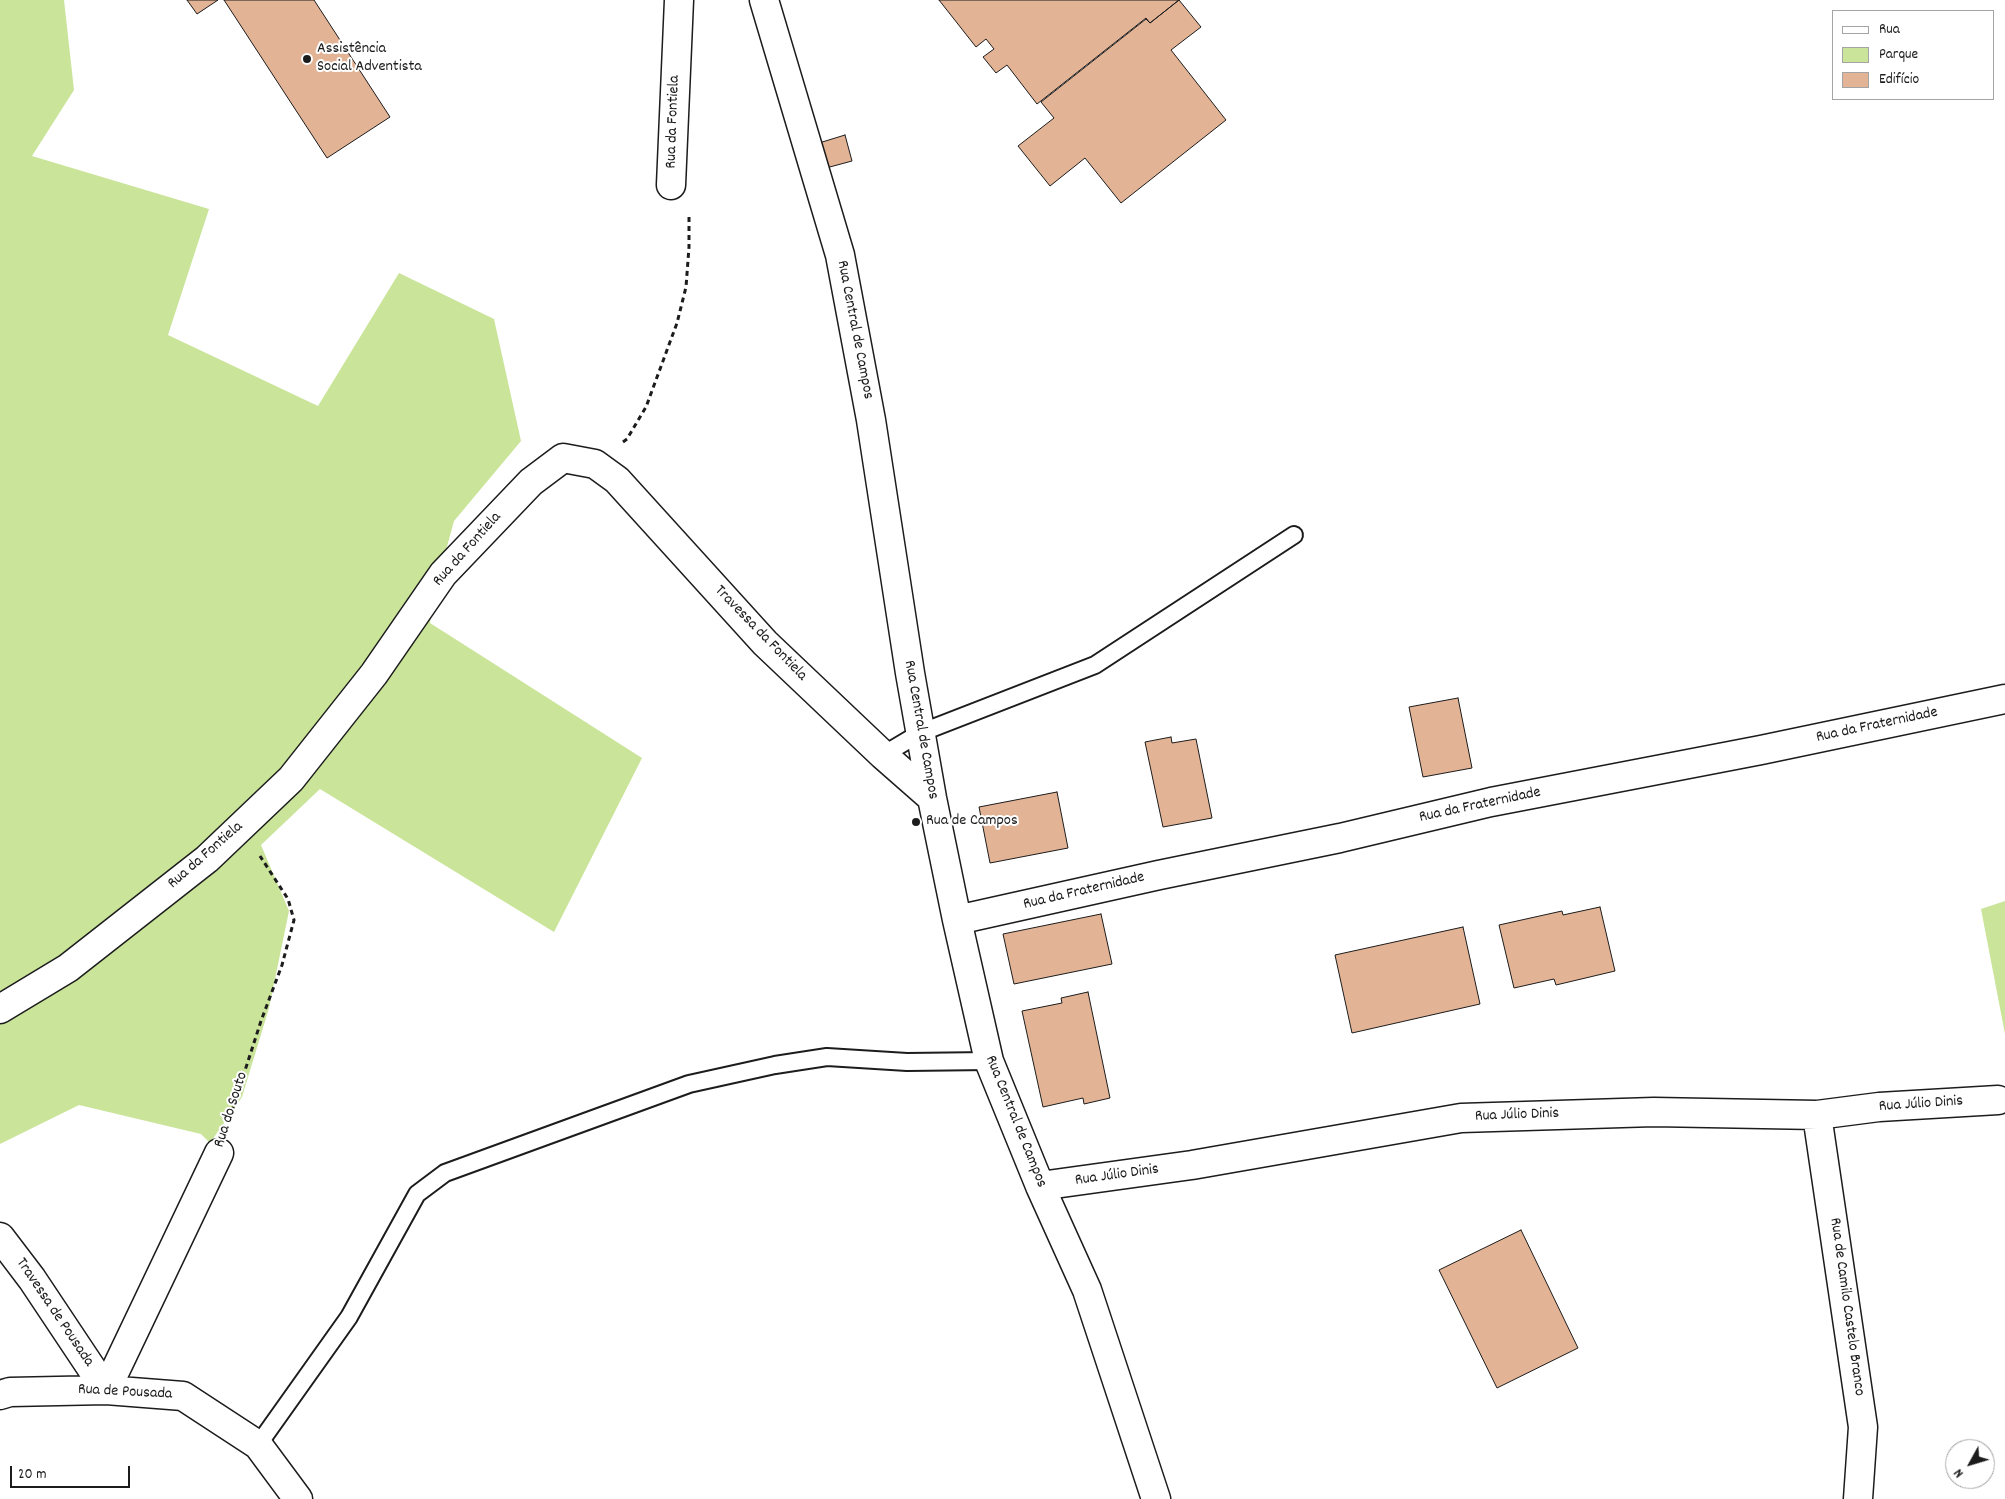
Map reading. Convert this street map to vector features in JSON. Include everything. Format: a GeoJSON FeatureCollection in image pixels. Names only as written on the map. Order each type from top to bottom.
{"type":"FeatureCollection","features":[{"type":"Feature","properties":{"kind":"street","name":"Rua da Fontiela"},"geometry":{"type":"LineString","coordinates":[[671,185],[679,0]]}},
{"type":"Feature","properties":{"kind":"street","name":"Rua Central de Campos"},"geometry":{"type":"LineString","coordinates":[[764,0],[840,254],[871,420],[920,733],[957,920],[988,1061],[1040,1186],[1087,1290],[1156,1499]]}},
{"type":"Feature","properties":{"kind":"street","name":"Rua da Fontiela"},"geometry":{"type":"LineString","coordinates":[[0,1009],[68,968],[207,859],[291,779],[374,674],[443,574],[531,482],[563,458],[595,464]]}},
{"type":"Feature","properties":{"kind":"street","name":"Travessa da Fontiela"},"geometry":{"type":"LineString","coordinates":[[595,464],[617,480],[765,643],[883,755],[932,798]]}},
{"type":"Feature","properties":{"kind":"street","name":"Rua da Fraternidade"},"geometry":{"type":"LineString","coordinates":[[957,920],[1159,875],[1340,838],[1491,802],[1761,750],[2005,699]]}},
{"type":"Feature","properties":{"kind":"street","name":"Rua Júlio Dinis"},"geometry":{"type":"LineString","coordinates":[[1040,1186],[1192,1165],[1461,1118],[1654,1112],[1818,1115],[1879,1107],[1998,1100]]}},
{"type":"Feature","properties":{"kind":"street","name":"Rua de Camilo Castelo Branco"},"geometry":{"type":"LineString","coordinates":[[1818,1115],[1863,1427],[1858,1499]]}},
{"type":"Feature","properties":{"kind":"street","name":"Rua do Souto"},"geometry":{"type":"LineString","coordinates":[[106,1390],[219,1153]]}},
{"type":"Feature","properties":{"kind":"street","name":"Travessa de Pousada"},"geometry":{"type":"LineString","coordinates":[[0,1237],[32,1278],[106,1390]]}},
{"type":"Feature","properties":{"kind":"street","name":"Rua de Pousada"},"geometry":{"type":"LineString","coordinates":[[0,1394],[10,1392],[106,1390],[182,1396],[258,1444],[298,1499]]}},
{"type":"Feature","properties":{"kind":"lane"},"geometry":{"type":"LineString","coordinates":[[883,755],[920,733],[1095,666],[1294,535]]}},
{"type":"Feature","properties":{"kind":"lane"},"geometry":{"type":"LineString","coordinates":[[258,1444],[349,1317],[417,1194],[445,1173],[689,1084],[775,1065],[827,1057],[907,1062],[988,1061]]}},
{"type":"Feature","properties":{"kind":"path","name":"Rua da Fontiela"},"geometry":{"type":"LineString","coordinates":[[595,464],[627,439],[646,407],[677,323],[686,287],[689,248],[688,210],[671,185]]}},
{"type":"Feature","properties":{"kind":"path","name":"Rua do Souto"},"geometry":{"type":"LineString","coordinates":[[219,1153],[261,1021],[282,965],[294,920],[288,899],[266,868],[243,824]]}},
{"type":"Feature","properties":{"kind":"green space"},"geometry":{"type":"Polygon","coordinates":[[[0,0],[64,0],[74,90],[32,156],[209,209],[168,335],[318,406],[399,273],[494,319],[521,441],[454,521],[436,587],[430,623],[642,758],[554,932],[320,789],[261,845],[289,911],[269,1008],[242,1097],[210,1143],[201,1134],[79,1105],[0,1144],[0,0]]]}},
{"type":"Feature","properties":{"kind":"green space"},"geometry":{"type":"Polygon","coordinates":[[[2005,901],[2005,1034],[1981,909],[2005,901]]]}},
{"type":"Feature","properties":{"kind":"building"},"geometry":{"type":"Polygon","coordinates":[[[187,0],[218,0],[197,14],[187,0]]]}},
{"type":"Feature","properties":{"kind":"building","name":"Assistência Social Adventista"},"geometry":{"type":"Polygon","coordinates":[[[224,0],[314,0],[390,117],[327,158],[224,0]]]}},
{"type":"Feature","properties":{"kind":"building"},"geometry":{"type":"Polygon","coordinates":[[[939,0],[1179,0],[1150,23],[1146,18],[1037,104],[1007,65],[996,73],[983,57],[994,49],[986,39],[976,47],[939,0]]]}},
{"type":"Feature","properties":{"kind":"building"},"geometry":{"type":"Polygon","coordinates":[[[1179,0],[1201,27],[1171,50],[1226,120],[1121,203],[1085,158],[1050,186],[1018,146],[1054,118],[1041,102],[1146,19],[1150,23],[1179,0]]]}},
{"type":"Feature","properties":{"kind":"building"},"geometry":{"type":"Polygon","coordinates":[[[845,135],[852,161],[826,168],[819,143],[845,135]]]}},
{"type":"Feature","properties":{"kind":"building"},"geometry":{"type":"Polygon","coordinates":[[[1458,698],[1472,768],[1423,777],[1409,707],[1458,698]]]}},
{"type":"Feature","properties":{"kind":"building"},"geometry":{"type":"Polygon","coordinates":[[[1171,737],[1172,743],[1196,739],[1212,818],[1163,827],[1145,742],[1171,737]]]}},
{"type":"Feature","properties":{"kind":"building"},"geometry":{"type":"Polygon","coordinates":[[[1057,792],[1068,848],[990,863],[979,807],[1057,792]]]}},
{"type":"Feature","properties":{"kind":"building"},"geometry":{"type":"Polygon","coordinates":[[[1600,907],[1615,971],[1556,985],[1554,979],[1514,988],[1499,925],[1562,911],[1563,915],[1600,907]]]}},
{"type":"Feature","properties":{"kind":"building"},"geometry":{"type":"Polygon","coordinates":[[[1101,914],[1112,964],[1014,984],[1003,934],[1101,914]]]}},
{"type":"Feature","properties":{"kind":"building"},"geometry":{"type":"Polygon","coordinates":[[[1463,927],[1480,1004],[1352,1033],[1335,955],[1463,927]]]}},
{"type":"Feature","properties":{"kind":"building"},"geometry":{"type":"Polygon","coordinates":[[[1088,992],[1110,1098],[1084,1104],[1083,1098],[1043,1107],[1022,1011],[1062,1003],[1061,998],[1088,992]]]}},
{"type":"Feature","properties":{"kind":"building"},"geometry":{"type":"Polygon","coordinates":[[[1521,1230],[1578,1348],[1497,1388],[1439,1270],[1521,1230]]]}},
{"type":"Feature","properties":{"kind":"place","name":"Assistência Social Adventista"},"geometry":{"type":"Point","coordinates":[307,59]}},
{"type":"Feature","properties":{"kind":"place","name":"Rua de Campos"},"geometry":{"type":"Point","coordinates":[916,822]}}]}
